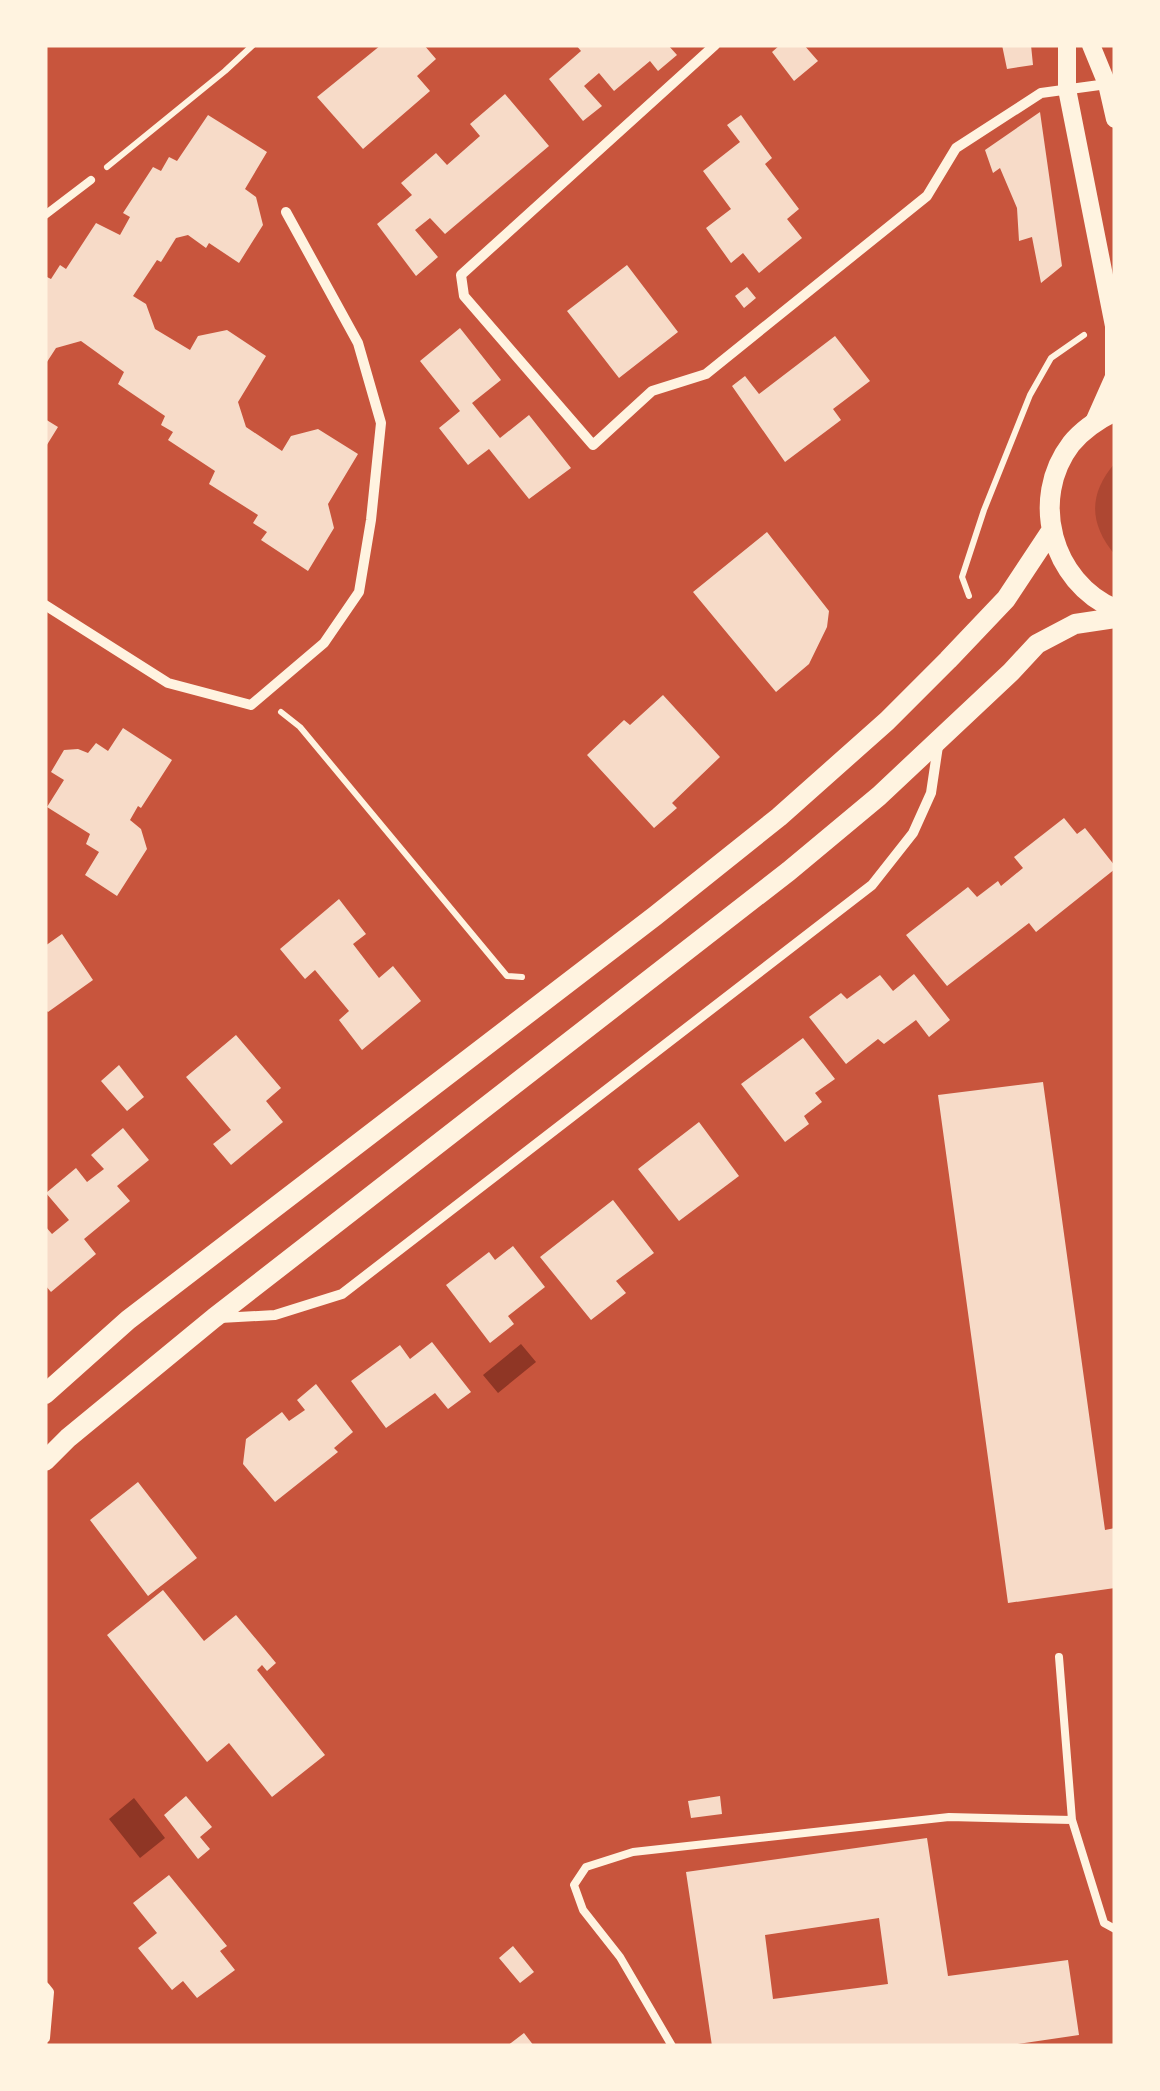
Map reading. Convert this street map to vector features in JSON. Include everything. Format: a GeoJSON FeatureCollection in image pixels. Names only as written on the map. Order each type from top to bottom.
{"type":"FeatureCollection","features":[{"type":"Feature","properties":{"kind":"main road"},"geometry":{"type":"LineString","coordinates":[[1115,410],[1094,422],[1072,443],[1056,470],[1049,500],[1051,531],[1061,560],[1079,585],[1115,609]]}},
{"type":"Feature","properties":{"kind":"main road"},"geometry":{"type":"LineString","coordinates":[[45,1394],[128,1320],[779,817],[887,721],[948,660],[1006,599],[1051,531]]}},
{"type":"Feature","properties":{"kind":"main road"},"geometry":{"type":"LineString","coordinates":[[45,1461],[214,1318],[789,871],[879,796],[1037,644],[1075,624],[1115,618]]}},
{"type":"Feature","properties":{"kind":"street"},"geometry":{"type":"LineString","coordinates":[[715,45],[461,276],[464,296],[593,444],[652,391],[706,374],[927,196],[956,148],[1041,93],[1107,84]]}},
{"type":"Feature","properties":{"kind":"street"},"geometry":{"type":"LineString","coordinates":[[1067,45],[1067,89],[1114,326],[1114,377],[1094,422]]}},
{"type":"Feature","properties":{"kind":"street"},"geometry":{"type":"LineString","coordinates":[[1091,45],[1107,84],[1115,118]]}},
{"type":"Feature","properties":{"kind":"street"},"geometry":{"type":"LineString","coordinates":[[45,605],[168,683],[250,705],[324,644],[359,592],[380,424],[358,343],[286,212]]}},
{"type":"Feature","properties":{"kind":"street"},"geometry":{"type":"LineString","coordinates":[[214,1318],[275,1315],[342,1294],[872,886],[913,834],[931,793],[940,739]]}},
{"type":"Feature","properties":{"kind":"street"},"geometry":{"type":"LineString","coordinates":[[45,1987],[49,1992],[45,2038]]}},
{"type":"Feature","properties":{"kind":"lane"},"geometry":{"type":"LineString","coordinates":[[45,215],[91,180]]}},
{"type":"Feature","properties":{"kind":"lane"},"geometry":{"type":"LineString","coordinates":[[1058,1657],[1072,1820],[1104,1923],[1115,1928]]}},
{"type":"Feature","properties":{"kind":"lane"},"geometry":{"type":"LineString","coordinates":[[672,2046],[620,1957],[583,1910],[574,1885],[586,1867],[633,1852],[948,1817],[1072,1820]]}},
{"type":"Feature","properties":{"kind":"path"},"geometry":{"type":"LineString","coordinates":[[91,180],[253,45]]}},
{"type":"Feature","properties":{"kind":"path"},"geometry":{"type":"LineString","coordinates":[[971,602],[962,578],[984,510],[1030,395],[1051,358],[1093,330]]}},
{"type":"Feature","properties":{"kind":"path"},"geometry":{"type":"LineString","coordinates":[[250,705],[278,710],[300,726],[507,976],[528,977]]}},
{"type":"Feature","properties":{"kind":"shaded area"},"geometry":{"type":"Polygon","coordinates":[[[1115,463],[1115,555],[1100,532],[1095,509],[1100,486],[1115,463]]]}},
{"type":"Feature","properties":{"kind":"shaded area"},"geometry":{"type":"Polygon","coordinates":[[[521,1344],[536,1362],[498,1393],[483,1375],[521,1344]]]}},
{"type":"Feature","properties":{"kind":"shaded area"},"geometry":{"type":"Polygon","coordinates":[[[134,1798],[165,1838],[140,1858],[109,1819],[134,1798]]]}},
{"type":"Feature","properties":{"kind":"building"},"geometry":{"type":"Polygon","coordinates":[[[381,45],[424,45],[436,59],[417,76],[430,91],[363,149],[317,97],[381,45]]]}},
{"type":"Feature","properties":{"kind":"building"},"geometry":{"type":"Polygon","coordinates":[[[576,45],[668,45],[677,55],[658,71],[650,61],[614,91],[599,73],[584,86],[602,106],[583,121],[549,79],[581,51],[576,45]]]}},
{"type":"Feature","properties":{"kind":"building"},"geometry":{"type":"Polygon","coordinates":[[[780,45],[804,45],[818,61],[794,81],[772,52],[780,45]]]}},
{"type":"Feature","properties":{"kind":"building"},"geometry":{"type":"Polygon","coordinates":[[[1002,45],[1031,45],[1033,65],[1007,69],[1002,45]]]}},
{"type":"Feature","properties":{"kind":"building"},"geometry":{"type":"Polygon","coordinates":[[[505,94],[549,146],[445,234],[430,218],[415,230],[438,257],[416,276],[377,224],[412,195],[401,183],[436,153],[447,165],[480,136],[470,124],[505,94]]]}},
{"type":"Feature","properties":{"kind":"building"},"geometry":{"type":"Polygon","coordinates":[[[1040,112],[1062,266],[1041,283],[1032,237],[1019,241],[1017,208],[1000,168],[993,173],[985,150],[1040,112]]]}},
{"type":"Feature","properties":{"kind":"building"},"geometry":{"type":"Polygon","coordinates":[[[208,115],[267,152],[245,189],[256,197],[263,225],[239,263],[209,243],[206,248],[188,235],[176,238],[133,296],[146,304],[155,329],[190,350],[198,336],[227,330],[266,356],[238,402],[246,427],[282,451],[291,436],[318,429],[358,454],[328,504],[334,528],[308,571],[261,540],[267,532],[253,523],[258,515],[209,484],[215,471],[168,440],[173,432],[161,425],[165,416],[118,384],[124,372],[81,341],[56,348],[45,365],[45,276],[51,279],[60,265],[66,269],[96,223],[120,235],[130,217],[123,213],[153,167],[161,171],[169,157],[177,161],[208,115]]]}},
{"type":"Feature","properties":{"kind":"building"},"geometry":{"type":"Polygon","coordinates":[[[741,115],[772,158],[765,164],[799,209],[787,219],[802,238],[759,273],[743,253],[731,263],[706,228],[731,209],[703,171],[740,142],[727,125],[741,115]]]}},
{"type":"Feature","properties":{"kind":"building"},"geometry":{"type":"Polygon","coordinates":[[[627,265],[678,332],[619,378],[567,311],[627,265]]]}},
{"type":"Feature","properties":{"kind":"building"},"geometry":{"type":"Polygon","coordinates":[[[747,287],[756,298],[744,308],[735,296],[747,287]]]}},
{"type":"Feature","properties":{"kind":"building"},"geometry":{"type":"Polygon","coordinates":[[[460,328],[501,380],[472,403],[500,438],[529,415],[571,468],[529,499],[489,449],[468,465],[439,428],[460,411],[420,361],[460,328]]]}},
{"type":"Feature","properties":{"kind":"building"},"geometry":{"type":"Polygon","coordinates":[[[835,336],[870,381],[833,409],[841,420],[785,462],[732,386],[745,376],[759,394],[835,336]]]}},
{"type":"Feature","properties":{"kind":"building"},"geometry":{"type":"Polygon","coordinates":[[[45,419],[58,427],[45,448],[45,419]]]}},
{"type":"Feature","properties":{"kind":"building"},"geometry":{"type":"Polygon","coordinates":[[[767,532],[829,611],[827,627],[809,664],[776,692],[693,592],[767,532]]]}},
{"type":"Feature","properties":{"kind":"building"},"geometry":{"type":"Polygon","coordinates":[[[663,695],[720,757],[672,803],[677,808],[654,828],[587,755],[624,720],[630,725],[663,695]]]}},
{"type":"Feature","properties":{"kind":"building"},"geometry":{"type":"Polygon","coordinates":[[[123,728],[172,760],[130,820],[141,829],[147,849],[117,896],[85,875],[99,852],[86,844],[90,834],[47,807],[64,780],[51,772],[64,750],[88,753],[96,743],[108,751],[123,728]]]}},
{"type":"Feature","properties":{"kind":"building"},"geometry":{"type":"Polygon","coordinates":[[[1064,818],[1077,834],[1085,828],[1115,869],[1036,932],[1029,923],[947,986],[906,935],[968,887],[977,897],[998,881],[1001,886],[1023,868],[1014,857],[1064,818]]]}},
{"type":"Feature","properties":{"kind":"building"},"geometry":{"type":"Polygon","coordinates":[[[339,899],[366,934],[353,944],[379,978],[393,966],[421,1001],[362,1050],[339,1020],[349,1011],[315,970],[305,979],[280,949],[339,899]]]}},
{"type":"Feature","properties":{"kind":"building"},"geometry":{"type":"Polygon","coordinates":[[[62,934],[93,980],[48,1012],[45,946],[62,934]]]}},
{"type":"Feature","properties":{"kind":"building"},"geometry":{"type":"Polygon","coordinates":[[[914,974],[950,1020],[929,1037],[916,1020],[884,1044],[878,1039],[846,1064],[809,1017],[841,993],[847,999],[880,975],[893,991],[914,974]]]}},
{"type":"Feature","properties":{"kind":"building"},"geometry":{"type":"Polygon","coordinates":[[[236,1035],[281,1088],[266,1101],[283,1122],[231,1165],[213,1144],[231,1130],[186,1077],[236,1035]]]}},
{"type":"Feature","properties":{"kind":"building"},"geometry":{"type":"Polygon","coordinates":[[[803,1038],[835,1079],[815,1093],[822,1102],[804,1116],[809,1124],[785,1142],[741,1084],[803,1038]]]}},
{"type":"Feature","properties":{"kind":"building"},"geometry":{"type":"Polygon","coordinates":[[[119,1065],[144,1097],[127,1111],[101,1081],[119,1065]]]}},
{"type":"Feature","properties":{"kind":"building"},"geometry":{"type":"Polygon","coordinates":[[[1043,1082],[1105,1530],[1115,1528],[1115,1588],[1008,1603],[938,1095],[1043,1082]]]}},
{"type":"Feature","properties":{"kind":"building"},"geometry":{"type":"Polygon","coordinates":[[[699,1122],[739,1176],[679,1221],[638,1169],[699,1122]]]}},
{"type":"Feature","properties":{"kind":"building"},"geometry":{"type":"Polygon","coordinates":[[[123,1128],[149,1160],[117,1186],[130,1201],[84,1239],[96,1254],[51,1292],[45,1285],[45,1226],[52,1234],[69,1220],[46,1193],[76,1168],[87,1182],[104,1169],[91,1155],[123,1128]]]}},
{"type":"Feature","properties":{"kind":"building"},"geometry":{"type":"Polygon","coordinates":[[[613,1200],[654,1253],[616,1281],[626,1293],[591,1320],[540,1257],[613,1200]]]}},
{"type":"Feature","properties":{"kind":"building"},"geometry":{"type":"Polygon","coordinates":[[[513,1246],[545,1287],[508,1316],[514,1324],[490,1343],[446,1285],[489,1252],[495,1260],[513,1246]]]}},
{"type":"Feature","properties":{"kind":"building"},"geometry":{"type":"Polygon","coordinates":[[[432,1342],[471,1392],[448,1409],[435,1393],[386,1428],[351,1381],[400,1345],[410,1359],[432,1342]]]}},
{"type":"Feature","properties":{"kind":"building"},"geometry":{"type":"Polygon","coordinates":[[[316,1384],[353,1432],[334,1448],[338,1452],[275,1502],[243,1464],[246,1439],[282,1412],[289,1421],[305,1410],[297,1400],[316,1384]]]}},
{"type":"Feature","properties":{"kind":"building"},"geometry":{"type":"Polygon","coordinates":[[[138,1482],[197,1558],[148,1596],[90,1520],[138,1482]]]}},
{"type":"Feature","properties":{"kind":"building"},"geometry":{"type":"Polygon","coordinates":[[[163,1590],[204,1641],[236,1615],[276,1663],[267,1671],[262,1665],[257,1670],[325,1755],[272,1797],[229,1743],[207,1762],[107,1635],[163,1590]]]}},
{"type":"Feature","properties":{"kind":"building"},"geometry":{"type":"Polygon","coordinates":[[[186,1796],[212,1827],[200,1837],[210,1849],[198,1859],[164,1815],[186,1796]]]}},
{"type":"Feature","properties":{"kind":"building"},"geometry":{"type":"Polygon","coordinates":[[[720,1796],[722,1814],[691,1818],[688,1801],[720,1796]]]}},
{"type":"Feature","properties":{"kind":"building"},"geometry":{"type":"Polygon","coordinates":[[[927,1838],[948,1976],[1068,1960],[1079,2035],[1005,2046],[712,2046],[686,1872],[927,1838]],[[879,1918],[765,1935],[773,1999],[888,1984],[879,1918]]]}},
{"type":"Feature","properties":{"kind":"building"},"geometry":{"type":"Polygon","coordinates":[[[169,1875],[227,1946],[220,1951],[235,1970],[197,1998],[183,1981],[172,1990],[138,1948],[157,1933],[133,1903],[169,1875]]]}},
{"type":"Feature","properties":{"kind":"building"},"geometry":{"type":"Polygon","coordinates":[[[513,1946],[534,1972],[520,1983],[499,1958],[513,1946]]]}},
{"type":"Feature","properties":{"kind":"building"},"geometry":{"type":"Polygon","coordinates":[[[524,2033],[534,2046],[507,2046],[524,2033]]]}}]}
